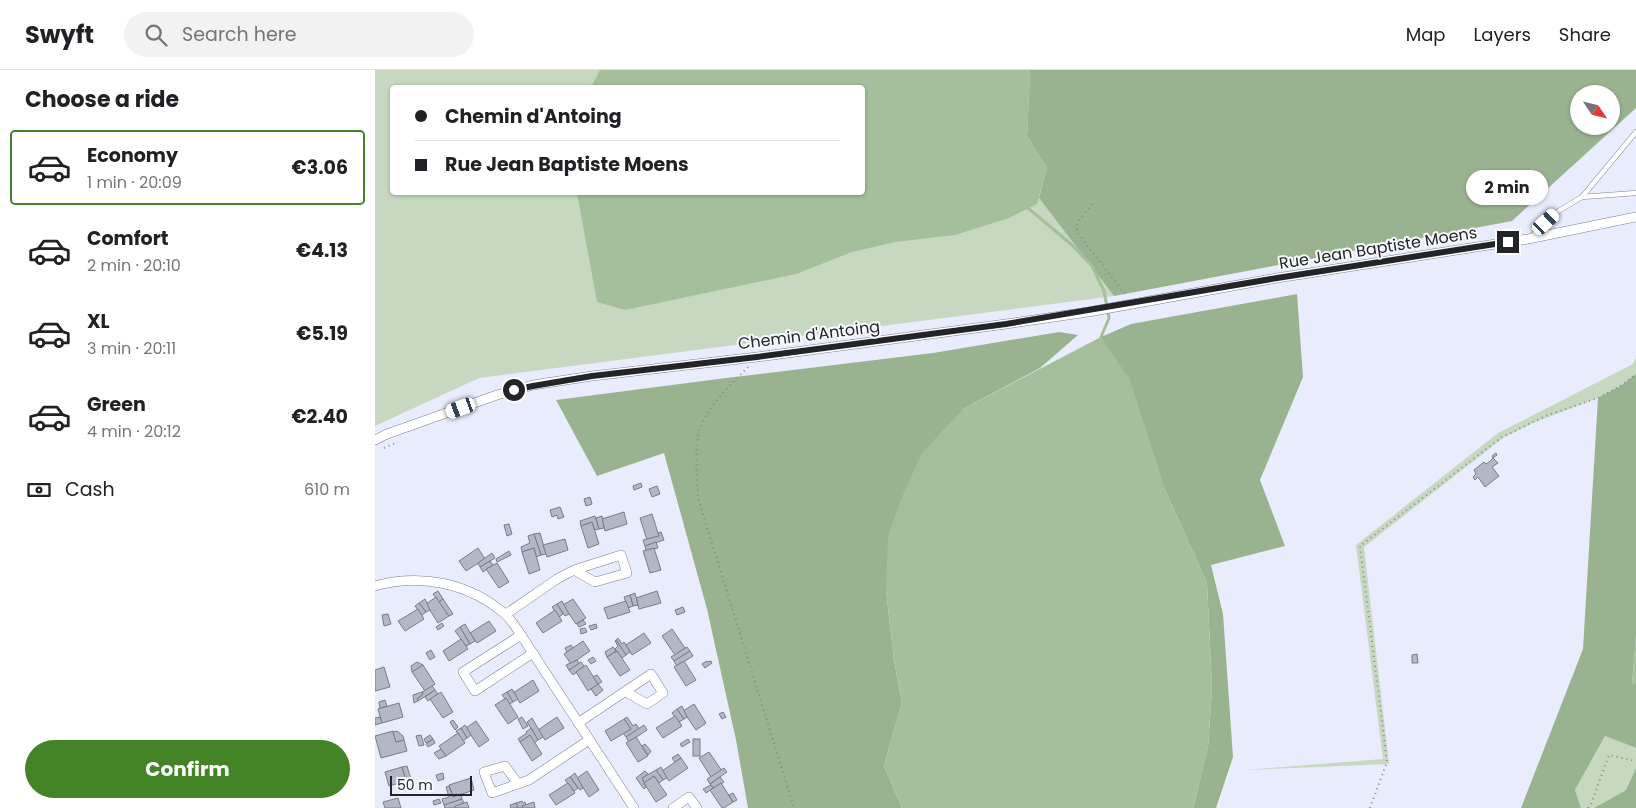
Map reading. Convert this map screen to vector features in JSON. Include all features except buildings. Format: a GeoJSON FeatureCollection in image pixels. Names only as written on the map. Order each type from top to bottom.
{"type":"FeatureCollection","features":[{"type":"Feature","properties":{"kind":"street","name":"Rue Jean Baptiste Moens"},"geometry":{"type":"LineString","coordinates":[[1126,302],[1528,239],[1636,217]]}},
{"type":"Feature","properties":{"kind":"street","name":"Chemin d'Antoing"},"geometry":{"type":"LineString","coordinates":[[375,440],[497,395],[533,386],[592,376],[786,353],[1088,312],[1126,302]]}},
{"type":"Feature","properties":{"kind":"street"},"geometry":{"type":"LineString","coordinates":[[506,614],[557,579],[574,570],[621,555],[627,573],[595,582],[574,570]]}},
{"type":"Feature","properties":{"kind":"street"},"geometry":{"type":"LineString","coordinates":[[375,586],[387,582],[417,580],[446,583],[477,595],[506,614],[634,808]]}},
{"type":"Feature","properties":{"kind":"street"},"geometry":{"type":"LineString","coordinates":[[521,635],[463,672],[475,691],[533,653]]}},
{"type":"Feature","properties":{"kind":"street"},"geometry":{"type":"LineString","coordinates":[[578,723],[626,692]]}},
{"type":"Feature","properties":{"kind":"street"},"geometry":{"type":"LineString","coordinates":[[518,784],[529,780],[589,740]]}},
{"type":"Feature","properties":{"kind":"street"},"geometry":{"type":"LineString","coordinates":[[673,808],[689,797],[697,808]]}},
{"type":"Feature","properties":{"kind":"lane"},"geometry":{"type":"LineString","coordinates":[[1528,239],[1557,212],[1582,198],[1636,132]]}},
{"type":"Feature","properties":{"kind":"lane"},"geometry":{"type":"LineString","coordinates":[[1582,198],[1636,192]]}},
{"type":"Feature","properties":{"kind":"path"},"geometry":{"type":"LineString","coordinates":[[1092,204],[1077,223],[1077,232],[1123,291],[1126,302]]}},
{"type":"Feature","properties":{"kind":"path"},"geometry":{"type":"LineString","coordinates":[[743,366],[752,364],[729,386],[711,408],[700,429],[696,464],[698,498],[794,808]]}},
{"type":"Feature","properties":{"kind":"path"},"geometry":{"type":"LineString","coordinates":[[1370,808],[1387,762],[1360,546],[1502,437],[1548,415],[1599,398],[1623,385],[1636,374]]}},
{"type":"Feature","properties":{"kind":"path"},"geometry":{"type":"LineString","coordinates":[[383,448],[400,441]]}},
{"type":"Feature","properties":{"kind":"path"},"geometry":{"type":"LineString","coordinates":[[1588,808],[1609,755],[1636,761]]}},
{"type":"Feature","properties":{"kind":"shaded area"},"geometry":{"type":"Polygon","coordinates":[[[375,70],[1030,70],[1027,136],[1047,168],[1039,198],[1114,296],[479,378],[375,426],[375,70]]]}},
{"type":"Feature","properties":{"kind":"shaded area"},"geometry":{"type":"Polygon","coordinates":[[[600,70],[1030,70],[1027,136],[1047,168],[1037,204],[1009,218],[955,235],[895,242],[852,252],[796,274],[625,310],[597,302],[577,195],[865,195],[865,85],[592,85],[600,70]]]}},
{"type":"Feature","properties":{"kind":"shaded area"},"geometry":{"type":"Polygon","coordinates":[[[1030,70],[1636,70],[1636,108],[1620,123],[1620,85],[1570,85],[1570,135],[1606,135],[1512,221],[1114,296],[1039,198],[1047,168],[1027,136],[1030,70]]]}},
{"type":"Feature","properties":{"kind":"shaded area"},"geometry":{"type":"Polygon","coordinates":[[[1297,294],[1303,377],[1260,480],[1285,546],[1211,565],[1223,614],[1233,757],[1216,808],[1193,808],[1208,747],[1212,689],[1207,583],[1166,492],[1101,337],[1131,324],[1297,294]]]}},
{"type":"Feature","properties":{"kind":"shaded area"},"geometry":{"type":"Polygon","coordinates":[[[1059,332],[1078,335],[1040,368],[963,409],[886,590],[894,660],[902,702],[884,766],[902,808],[748,808],[736,740],[707,609],[664,453],[597,476],[556,400],[933,353],[1059,332]]]}},
{"type":"Feature","properties":{"kind":"shaded area"},"geometry":{"type":"Polygon","coordinates":[[[1101,337],[1130,380],[1166,492],[1207,583],[1212,689],[1208,747],[1193,808],[902,808],[884,766],[902,702],[894,660],[886,590],[888,536],[902,497],[922,453],[963,409],[1101,337]]]}},
{"type":"Feature","properties":{"kind":"shaded area"},"geometry":{"type":"Polygon","coordinates":[[[1636,358],[1636,374],[1622,385],[1598,398],[1533,423],[1503,438],[1364,547],[1389,764],[1245,770],[1383,759],[1356,545],[1498,433],[1633,364],[1636,358]]]}},
{"type":"Feature","properties":{"kind":"shaded area"},"geometry":{"type":"Polygon","coordinates":[[[1636,374],[1636,636],[1632,684],[1636,684],[1636,748],[1605,736],[1575,790],[1581,808],[1521,808],[1583,649],[1598,398],[1622,385],[1636,374]]]}},
{"type":"Feature","properties":{"kind":"shaded area"},"geometry":{"type":"Polygon","coordinates":[[[1636,636],[1636,684],[1632,684],[1636,636]]]}},
{"type":"Feature","properties":{"kind":"shaded area"},"geometry":{"type":"Polygon","coordinates":[[[1605,736],[1636,748],[1636,768],[1626,790],[1594,808],[1581,808],[1575,790],[1605,736]]]}},
{"type":"Feature","properties":{"kind":"shaded area"},"geometry":{"type":"Polygon","coordinates":[[[1636,768],[1636,808],[1594,808],[1626,790],[1636,768]]]}},
{"type":"Feature","properties":{"kind":"waterway"},"geometry":{"type":"LineString","coordinates":[[1028,208],[1072,245],[1092,266],[1104,291],[1109,318],[1101,337]]}},
{"type":"Feature","properties":{"kind":"route"},"geometry":{"type":"LineString","coordinates":[[514,390],[592,376],[757,357],[1088,312],[1277,278],[1508,242]]}}]}
